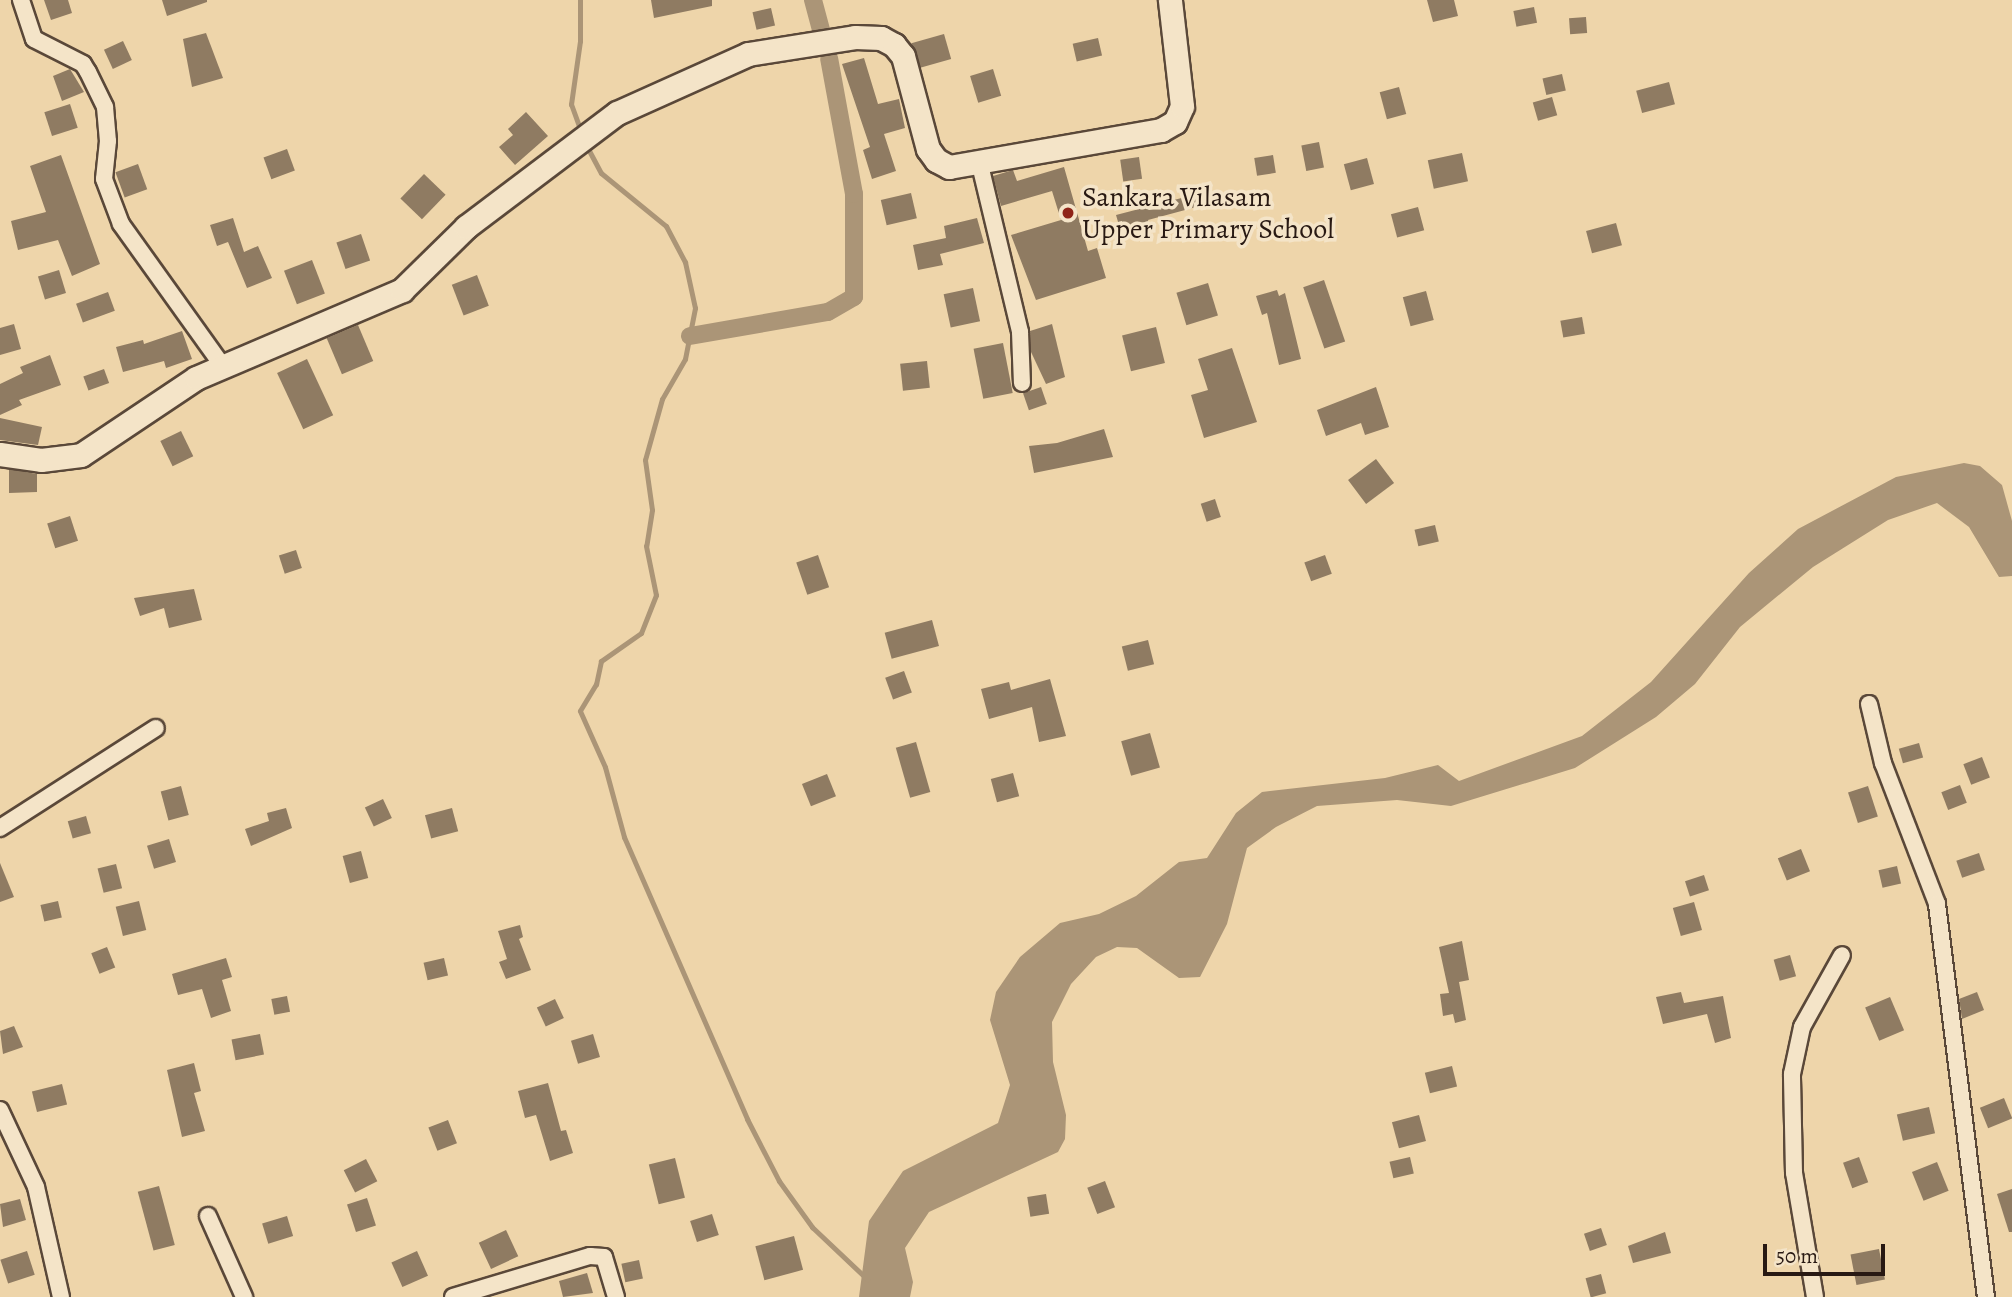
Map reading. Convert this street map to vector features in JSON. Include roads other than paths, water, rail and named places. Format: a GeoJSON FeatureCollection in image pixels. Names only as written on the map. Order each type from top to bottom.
{"type":"FeatureCollection","features":[{"type":"Feature","properties":{"kind":"main road"},"geometry":{"type":"LineString","coordinates":[[0,454],[41,460],[81,455],[222,365],[402,290],[466,228],[617,113],[748,54],[855,37],[881,38],[894,45],[903,56],[928,149],[936,160],[950,167],[980,165],[1161,130],[1175,122],[1182,106],[1170,0]]}},
{"type":"Feature","properties":{"kind":"street"},"geometry":{"type":"LineString","coordinates":[[21,0],[34,39],[83,64],[88,72],[105,107],[108,141],[104,179],[121,224],[222,365]]}},
{"type":"Feature","properties":{"kind":"street"},"geometry":{"type":"LineString","coordinates":[[980,165],[1020,332],[1022,383]]}},
{"type":"Feature","properties":{"kind":"street"},"geometry":{"type":"LineString","coordinates":[[1869,704],[1882,763],[1937,904],[1986,1297]]}},
{"type":"Feature","properties":{"kind":"street"},"geometry":{"type":"LineString","coordinates":[[0,828],[156,727]]}},
{"type":"Feature","properties":{"kind":"street"},"geometry":{"type":"LineString","coordinates":[[1815,1297],[1794,1173],[1792,1073],[1802,1027],[1842,954]]}},
{"type":"Feature","properties":{"kind":"street"},"geometry":{"type":"LineString","coordinates":[[0,1110],[36,1187],[61,1297]]}},
{"type":"Feature","properties":{"kind":"street"},"geometry":{"type":"LineString","coordinates":[[208,1216],[244,1297]]}},
{"type":"Feature","properties":{"kind":"street"},"geometry":{"type":"LineString","coordinates":[[453,1297],[590,1256],[604,1257],[616,1297]]}},
{"type":"Feature","properties":{"kind":"waterway"},"geometry":{"type":"LineString","coordinates":[[580,0],[580,41],[571,104],[582,134]]}},
{"type":"Feature","properties":{"kind":"waterway"},"geometry":{"type":"LineString","coordinates":[[813,0],[822,33]]}},
{"type":"Feature","properties":{"kind":"waterway"},"geometry":{"type":"LineString","coordinates":[[690,336],[828,312],[854,297],[854,194],[829,58]]}},
{"type":"Feature","properties":{"kind":"waterway"},"geometry":{"type":"LineString","coordinates":[[585,143],[601,173],[666,226],[685,262],[695,308],[685,359],[662,399],[645,460],[652,510],[646,546],[656,595],[641,633],[601,661],[596,684],[580,711],[605,767],[624,837],[747,1119],[779,1181],[812,1227],[867,1279]]}},
{"type":"Feature","properties":{"kind":"place","name":"Sankara Vilasam Upper Primary School"},"geometry":{"type":"Point","coordinates":[1068,213]}}]}
